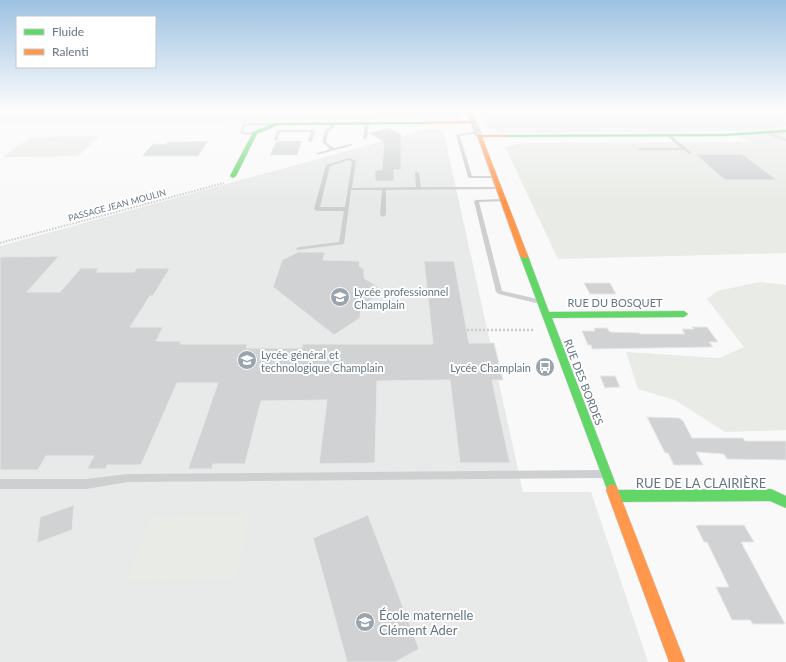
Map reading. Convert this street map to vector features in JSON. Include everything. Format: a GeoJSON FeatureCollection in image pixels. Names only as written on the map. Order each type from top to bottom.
{"type":"FeatureCollection","features":[{"type":"Feature","properties":{"kind":"street"},"geometry":{"type":"LineString","coordinates":[[233,176],[251,141]]}},
{"type":"Feature","properties":{"kind":"street","name":"RUE DES BORDES"},"geometry":{"type":"LineString","coordinates":[[481,141],[500,188],[567,373],[677,662]]}},
{"type":"Feature","properties":{"kind":"street","name":"RUE DU BOSQUET"},"geometry":{"type":"LineString","coordinates":[[547,315],[684,314]]}},
{"type":"Feature","properties":{"kind":"street","name":"RUE DE LA CLAIRIÈRE"},"geometry":{"type":"LineString","coordinates":[[615,496],[771,495],[786,502]]}},
{"type":"Feature","properties":{"kind":"lane"},"geometry":{"type":"LineString","coordinates":[[324,141],[333,150]]}},
{"type":"Feature","properties":{"kind":"lane"},"geometry":{"type":"LineString","coordinates":[[460,141],[470,177],[495,177]]}},
{"type":"Feature","properties":{"kind":"lane"},"geometry":{"type":"LineString","coordinates":[[675,141],[690,153]]}},
{"type":"Feature","properties":{"kind":"lane"},"geometry":{"type":"LineString","coordinates":[[318,154],[351,145]]}},
{"type":"Feature","properties":{"kind":"lane"},"geometry":{"type":"LineString","coordinates":[[639,150],[685,149]]}},
{"type":"Feature","properties":{"kind":"lane"},"geometry":{"type":"LineString","coordinates":[[298,248],[342,243],[347,209],[349,189],[354,161],[349,159],[328,165],[317,209],[347,209]]}},
{"type":"Feature","properties":{"kind":"lane"},"geometry":{"type":"LineString","coordinates":[[417,173],[419,189]]}},
{"type":"Feature","properties":{"kind":"lane"},"geometry":{"type":"LineString","coordinates":[[349,189],[500,188]]}},
{"type":"Feature","properties":{"kind":"lane"},"geometry":{"type":"LineString","coordinates":[[382,215],[384,189]]}},
{"type":"Feature","properties":{"kind":"lane"},"geometry":{"type":"LineString","coordinates":[[504,200],[476,201],[499,292],[542,302]]}},
{"type":"Feature","properties":{"kind":"lane"},"geometry":{"type":"LineString","coordinates":[[0,484],[86,484],[128,478],[606,474]]}},
{"type":"Feature","properties":{"kind":"path","name":"PASSAGE JEAN MOULIN"},"geometry":{"type":"LineString","coordinates":[[0,243],[233,181],[233,176]]}},
{"type":"Feature","properties":{"kind":"path"},"geometry":{"type":"LineString","coordinates":[[467,330],[537,330]]}},
{"type":"Feature","properties":{"kind":"shaded area"},"geometry":{"type":"Polygon","coordinates":[[[26,141],[95,141],[78,156],[3,157],[26,141]]]}},
{"type":"Feature","properties":{"kind":"shaded area"},"geometry":{"type":"Polygon","coordinates":[[[384,141],[446,141],[523,492],[591,492],[648,662],[0,662],[0,246],[384,141]]]}},
{"type":"Feature","properties":{"kind":"shaded area"},"geometry":{"type":"Polygon","coordinates":[[[750,141],[786,141],[786,161],[750,141]]]}},
{"type":"Feature","properties":{"kind":"shaded area"},"geometry":{"type":"Polygon","coordinates":[[[786,141],[786,253],[558,259],[505,147],[522,143],[786,141]]]}},
{"type":"Feature","properties":{"kind":"shaded area"},"geometry":{"type":"Polygon","coordinates":[[[760,282],[786,285],[786,430],[725,432],[675,400],[638,389],[626,352],[719,358],[744,347],[707,299],[717,291],[760,282]]]}},
{"type":"Feature","properties":{"kind":"shaded area"},"geometry":{"type":"Polygon","coordinates":[[[250,514],[236,579],[126,581],[151,516],[250,514]]]}},
{"type":"Feature","properties":{"kind":"building"},"geometry":{"type":"Polygon","coordinates":[[[208,141],[198,156],[142,156],[153,144],[208,141]]]}},
{"type":"Feature","properties":{"kind":"building"},"geometry":{"type":"Polygon","coordinates":[[[302,141],[297,155],[270,155],[276,142],[302,141]]]}},
{"type":"Feature","properties":{"kind":"building"},"geometry":{"type":"Polygon","coordinates":[[[382,141],[401,141],[401,170],[394,170],[394,181],[375,181],[375,170],[382,170],[384,142],[382,141]]]}},
{"type":"Feature","properties":{"kind":"building"},"geometry":{"type":"Polygon","coordinates":[[[695,154],[742,154],[777,180],[725,180],[695,154]]]}},
{"type":"Feature","properties":{"kind":"building"},"geometry":{"type":"Polygon","coordinates":[[[298,252],[325,252],[323,260],[360,261],[359,266],[364,269],[364,278],[378,287],[377,296],[361,306],[360,318],[334,335],[273,287],[282,260],[298,252]]]}},
{"type":"Feature","properties":{"kind":"building"},"geometry":{"type":"Polygon","coordinates":[[[59,256],[27,292],[60,292],[81,268],[99,268],[96,272],[134,272],[137,268],[170,268],[153,296],[150,296],[130,327],[163,327],[156,341],[181,341],[180,344],[247,344],[246,348],[302,348],[302,344],[433,344],[424,261],[454,261],[469,343],[494,343],[503,380],[492,380],[510,463],[460,463],[450,380],[377,381],[375,463],[319,464],[327,400],[261,401],[245,464],[213,464],[212,469],[188,469],[218,383],[177,383],[141,465],[107,465],[106,469],[87,469],[94,456],[46,456],[38,470],[0,470],[0,257],[59,256]]]}},
{"type":"Feature","properties":{"kind":"building"},"geometry":{"type":"Polygon","coordinates":[[[584,283],[610,283],[616,294],[590,294],[584,283]]]}},
{"type":"Feature","properties":{"kind":"building"},"geometry":{"type":"Polygon","coordinates":[[[692,327],[707,327],[718,342],[709,342],[713,347],[592,349],[591,345],[588,345],[582,331],[595,331],[594,328],[607,328],[610,332],[685,334],[682,329],[694,329],[692,327]]]}},
{"type":"Feature","properties":{"kind":"building"},"geometry":{"type":"Polygon","coordinates":[[[600,376],[615,376],[620,387],[605,388],[600,376]]]}},
{"type":"Feature","properties":{"kind":"building"},"geometry":{"type":"Polygon","coordinates":[[[647,417],[679,418],[683,421],[692,438],[743,438],[745,441],[786,441],[786,460],[727,459],[724,454],[696,452],[703,465],[674,465],[668,453],[665,453],[647,417]]]}},
{"type":"Feature","properties":{"kind":"building"},"geometry":{"type":"Polygon","coordinates":[[[74,505],[72,530],[37,543],[40,517],[74,505]]]}},
{"type":"Feature","properties":{"kind":"building"},"geometry":{"type":"Polygon","coordinates":[[[368,515],[419,649],[395,662],[347,662],[313,538],[368,515]]]}},
{"type":"Feature","properties":{"kind":"building"},"geometry":{"type":"Polygon","coordinates":[[[744,525],[754,542],[741,542],[785,624],[753,624],[750,620],[732,620],[716,587],[729,587],[707,542],[704,542],[696,526],[744,525]]]}},
{"type":"Feature","properties":{"kind":"traffic: fast"},"geometry":{"type":"LineString","coordinates":[[233,176],[251,141]]}},
{"type":"Feature","properties":{"kind":"traffic: fast"},"geometry":{"type":"LineString","coordinates":[[524,256],[612,490]]}},
{"type":"Feature","properties":{"kind":"traffic: fast"},"geometry":{"type":"LineString","coordinates":[[547,315],[684,314]]}},
{"type":"Feature","properties":{"kind":"traffic: fast"},"geometry":{"type":"LineString","coordinates":[[615,496],[771,495],[786,502]]}},
{"type":"Feature","properties":{"kind":"traffic: slow"},"geometry":{"type":"LineString","coordinates":[[481,141],[524,256]]}},
{"type":"Feature","properties":{"kind":"traffic: slow"},"geometry":{"type":"LineString","coordinates":[[612,490],[677,662]]}},
{"type":"Feature","properties":{"kind":"place","name":"Lycée professionnel Champlain"},"geometry":{"type":"Point","coordinates":[340,297]}},
{"type":"Feature","properties":{"kind":"place","name":"Lycée général et technologique Champlain"},"geometry":{"type":"Point","coordinates":[247,360]}},
{"type":"Feature","properties":{"kind":"place","name":"Lycée Champlain"},"geometry":{"type":"Point","coordinates":[545,367]}},
{"type":"Feature","properties":{"kind":"place","name":"École maternelle Clément Ader"},"geometry":{"type":"Point","coordinates":[365,622]}}]}
